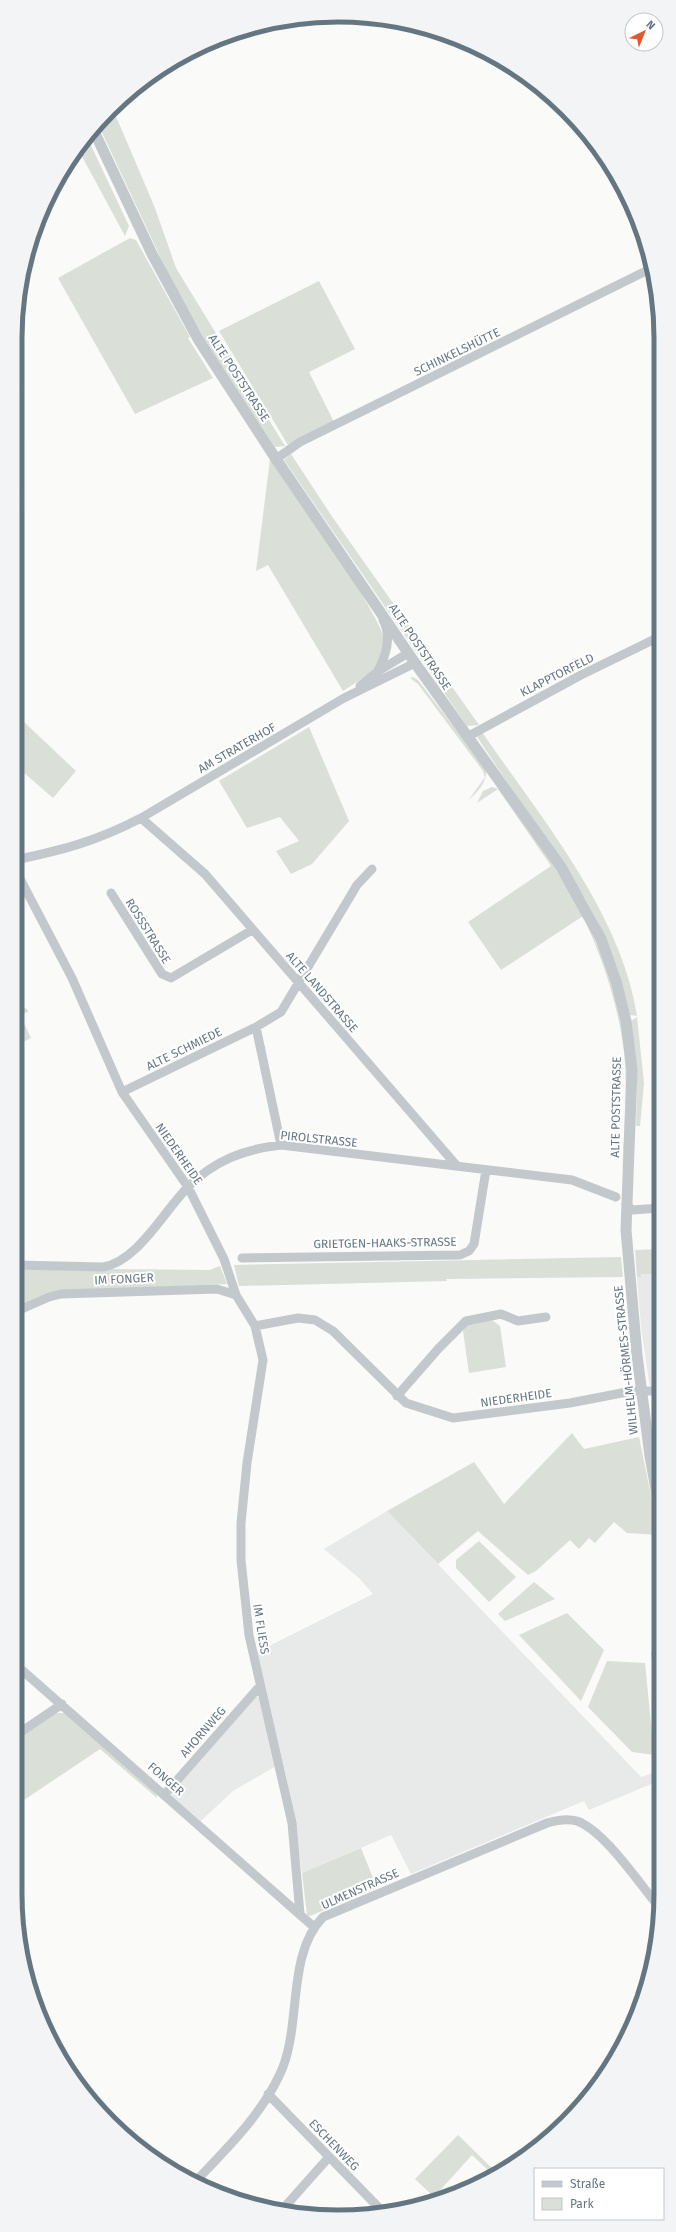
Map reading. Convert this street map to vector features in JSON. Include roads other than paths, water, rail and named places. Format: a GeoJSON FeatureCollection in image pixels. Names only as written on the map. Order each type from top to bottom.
{"type":"FeatureCollection","features":[{"type":"Feature","properties":{"kind":"street","name":"ALTE POSTSTRASSE"},"geometry":{"type":"LineString","coordinates":[[96,135],[152,254],[198,339],[276,458],[408,653],[561,867],[601,939],[616,981],[626,1021],[632,1070],[626,1204]]}},
{"type":"Feature","properties":{"kind":"street","name":"SCHINKELSHÜTTE"},"geometry":{"type":"LineString","coordinates":[[276,458],[300,442],[647,271]]}},
{"type":"Feature","properties":{"kind":"street","name":"AM STRATERHOF"},"geometry":{"type":"LineString","coordinates":[[371,598],[387,627],[386,657],[377,672]]}},
{"type":"Feature","properties":{"kind":"street","name":"KLAPPTORFELD"},"geometry":{"type":"LineString","coordinates":[[467,737],[581,675],[654,639]]}},
{"type":"Feature","properties":{"kind":"street","name":"AM STRATERHOF"},"geometry":{"type":"LineString","coordinates":[[344,698],[377,672],[408,653]]}},
{"type":"Feature","properties":{"kind":"street","name":"AM STRATERHOF"},"geometry":{"type":"LineString","coordinates":[[141,818],[344,698],[415,663]]}},
{"type":"Feature","properties":{"kind":"street"},"geometry":{"type":"LineString","coordinates":[[22,858],[76,846],[113,833],[141,818]]}},
{"type":"Feature","properties":{"kind":"street","name":"ALTE LANDSTRASSE"},"geometry":{"type":"LineString","coordinates":[[141,818],[204,874],[457,1166]]}},
{"type":"Feature","properties":{"kind":"street","name":"ALTE SCHMIEDE"},"geometry":{"type":"LineString","coordinates":[[122,1092],[256,1027],[281,1012],[298,984],[304,970],[357,885],[372,869]]}},
{"type":"Feature","properties":{"kind":"street","name":"NIEDERHEIDE"},"geometry":{"type":"LineString","coordinates":[[22,882],[72,978],[122,1092],[188,1187],[224,1258],[236,1295],[255,1326],[298,1318],[315,1320],[333,1331],[397,1396],[406,1403],[453,1418],[570,1403],[632,1391],[654,1391]]}},
{"type":"Feature","properties":{"kind":"street","name":"ROSSSTRASSE"},"geometry":{"type":"LineString","coordinates":[[111,894],[162,974],[171,978],[252,930]]}},
{"type":"Feature","properties":{"kind":"street"},"geometry":{"type":"LineString","coordinates":[[256,1027],[281,1145]]}},
{"type":"Feature","properties":{"kind":"street","name":"PIROLSTRASSE"},"geometry":{"type":"LineString","coordinates":[[22,1265],[103,1267],[114,1265],[129,1255],[142,1242],[188,1187],[217,1164],[238,1153],[281,1145],[457,1166]]}},
{"type":"Feature","properties":{"kind":"street"},"geometry":{"type":"LineString","coordinates":[[457,1166],[572,1180],[616,1197]]}},
{"type":"Feature","properties":{"kind":"street","name":"GRIETGEN-HAAKS-STRASSE"},"geometry":{"type":"LineString","coordinates":[[242,1258],[460,1255],[469,1251],[474,1244],[486,1170]]}},
{"type":"Feature","properties":{"kind":"street"},"geometry":{"type":"LineString","coordinates":[[626,1204],[632,1210],[654,1208]]}},
{"type":"Feature","properties":{"kind":"street","name":"WILHELM-HÖRMES-STRASSE"},"geometry":{"type":"LineString","coordinates":[[626,1204],[630,1288],[654,1478]]}},
{"type":"Feature","properties":{"kind":"street","name":"IM FONGER"},"geometry":{"type":"LineString","coordinates":[[22,1309],[49,1297],[61,1294],[217,1289],[236,1295]]}},
{"type":"Feature","properties":{"kind":"street"},"geometry":{"type":"LineString","coordinates":[[397,1396],[439,1348],[466,1321],[502,1314],[518,1321],[546,1317]]}},
{"type":"Feature","properties":{"kind":"street","name":"IM FLIESS"},"geometry":{"type":"LineString","coordinates":[[255,1326],[263,1360],[247,1463],[241,1523],[241,1560],[249,1635],[292,1823],[300,1914]]}},
{"type":"Feature","properties":{"kind":"street","name":"FONGER"},"geometry":{"type":"LineString","coordinates":[[22,1670],[300,1914]]}},
{"type":"Feature","properties":{"kind":"street","name":"AHORNWEG"},"geometry":{"type":"LineString","coordinates":[[165,1794],[260,1686]]}},
{"type":"Feature","properties":{"kind":"street"},"geometry":{"type":"LineString","coordinates":[[22,1731],[62,1704]]}},
{"type":"Feature","properties":{"kind":"street","name":"ULMENSTRASSE"},"geometry":{"type":"LineString","coordinates":[[199,2178],[241,2134],[279,2076],[290,2044],[302,1957],[314,1926],[323,1917],[547,1823],[563,1820],[577,1821],[597,1834],[654,1901]]}},
{"type":"Feature","properties":{"kind":"street"},"geometry":{"type":"LineString","coordinates":[[300,1914],[314,1926]]}},
{"type":"Feature","properties":{"kind":"street","name":"ESCHENWEG"},"geometry":{"type":"LineString","coordinates":[[268,2094],[378,2207]]}},
{"type":"Feature","properties":{"kind":"street"},"geometry":{"type":"LineString","coordinates":[[286,2205],[329,2157]]}}]}
